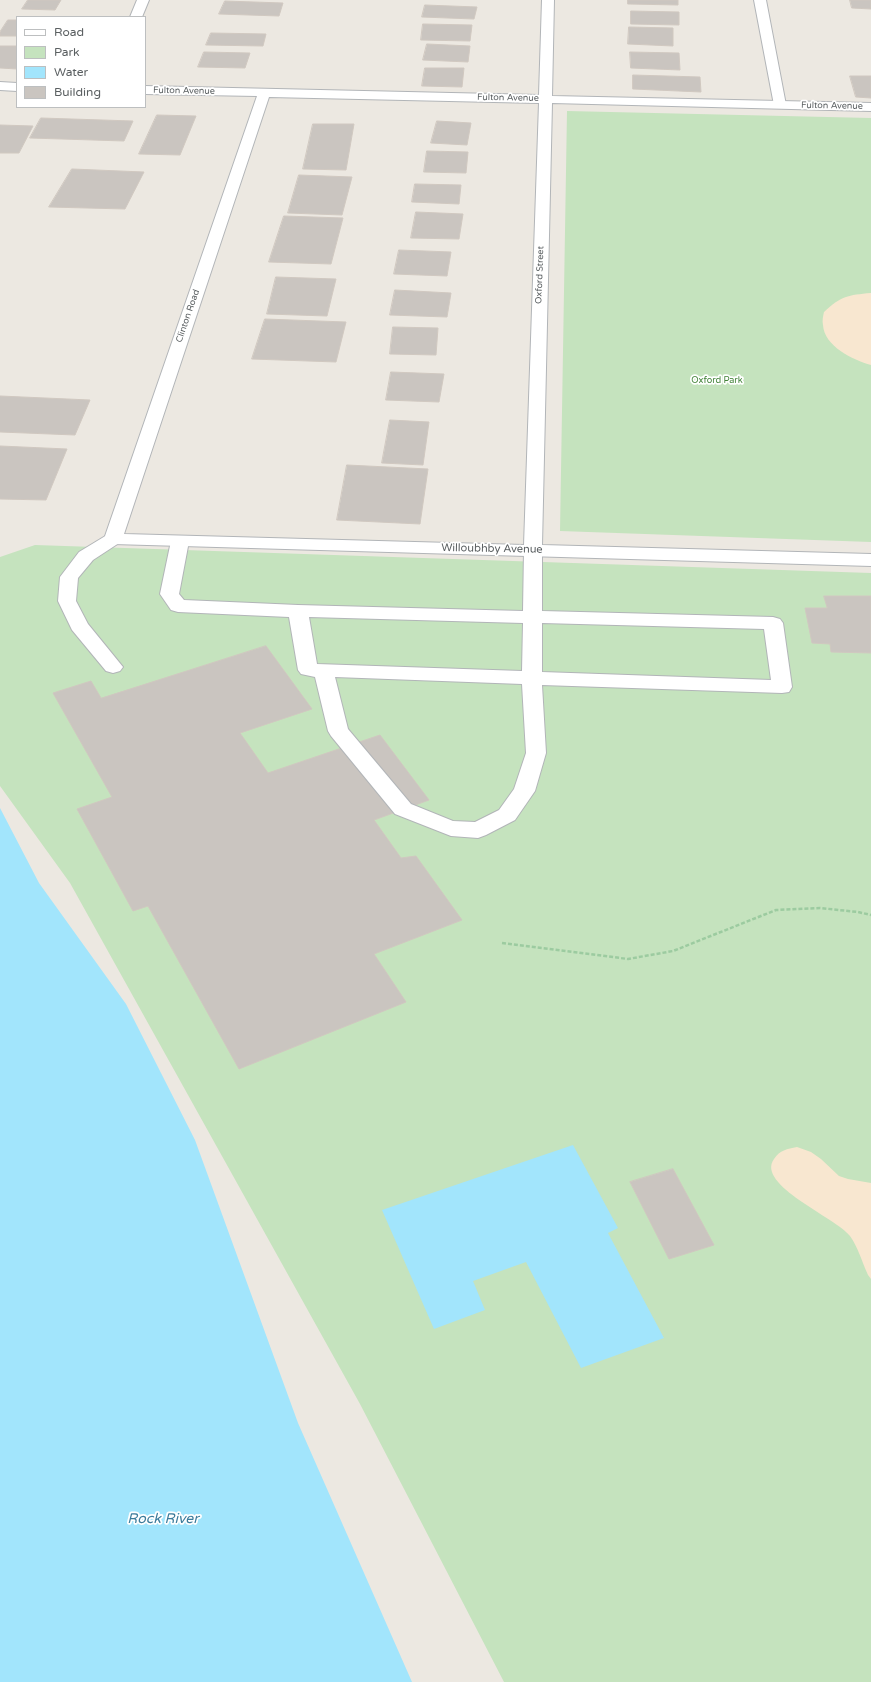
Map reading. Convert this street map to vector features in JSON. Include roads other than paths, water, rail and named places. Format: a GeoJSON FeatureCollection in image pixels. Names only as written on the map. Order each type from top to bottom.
{"type":"FeatureCollection","features":[{"type":"Feature","properties":{"kind":"street"},"geometry":{"type":"LineString","coordinates":[[136,16],[143,0]]}},
{"type":"Feature","properties":{"kind":"street","name":"Oxford Street"},"geometry":{"type":"LineString","coordinates":[[324,671],[338,731],[403,809],[451,828],[478,830],[507,815],[524,791],[536,753],[532,678],[533,550],[548,0]]}},
{"type":"Feature","properties":{"kind":"street"},"geometry":{"type":"LineString","coordinates":[[760,0],[780,105]]}},
{"type":"Feature","properties":{"kind":"street"},"geometry":{"type":"LineString","coordinates":[[0,86],[16,87]]}},
{"type":"Feature","properties":{"kind":"street","name":"Fulton Avenue"},"geometry":{"type":"LineString","coordinates":[[146,90],[871,107]]}},
{"type":"Feature","properties":{"kind":"street","name":"Clinton Road"},"geometry":{"type":"LineString","coordinates":[[113,539],[264,92]]}},
{"type":"Feature","properties":{"kind":"street"},"geometry":{"type":"LineString","coordinates":[[112,667],[79,626],[67,601],[69,577],[86,556],[113,539]]}},
{"type":"Feature","properties":{"kind":"street","name":"Willoubhby Avenue"},"geometry":{"type":"LineString","coordinates":[[113,539],[871,560]]}},
{"type":"Feature","properties":{"kind":"street"},"geometry":{"type":"LineString","coordinates":[[180,541],[170,594],[178,606],[298,611],[773,623],[782,687],[308,670],[298,611]]}},
{"type":"Feature","properties":{"kind":"water","name":"Rock River"},"geometry":{"type":"Polygon","coordinates":[[[0,808],[39,883],[126,1004],[195,1140],[298,1423],[412,1682],[0,1682],[0,808]]]}},
{"type":"Feature","properties":{"kind":"water"},"geometry":{"type":"Polygon","coordinates":[[[573,1145],[618,1228],[608,1233],[664,1338],[581,1368],[526,1262],[473,1281],[485,1310],[434,1329],[382,1210],[573,1145]]]}},
{"type":"Feature","properties":{"kind":"park label","name":"Oxford Park"},"geometry":{"type":"Point","coordinates":[717,381]}}]}
